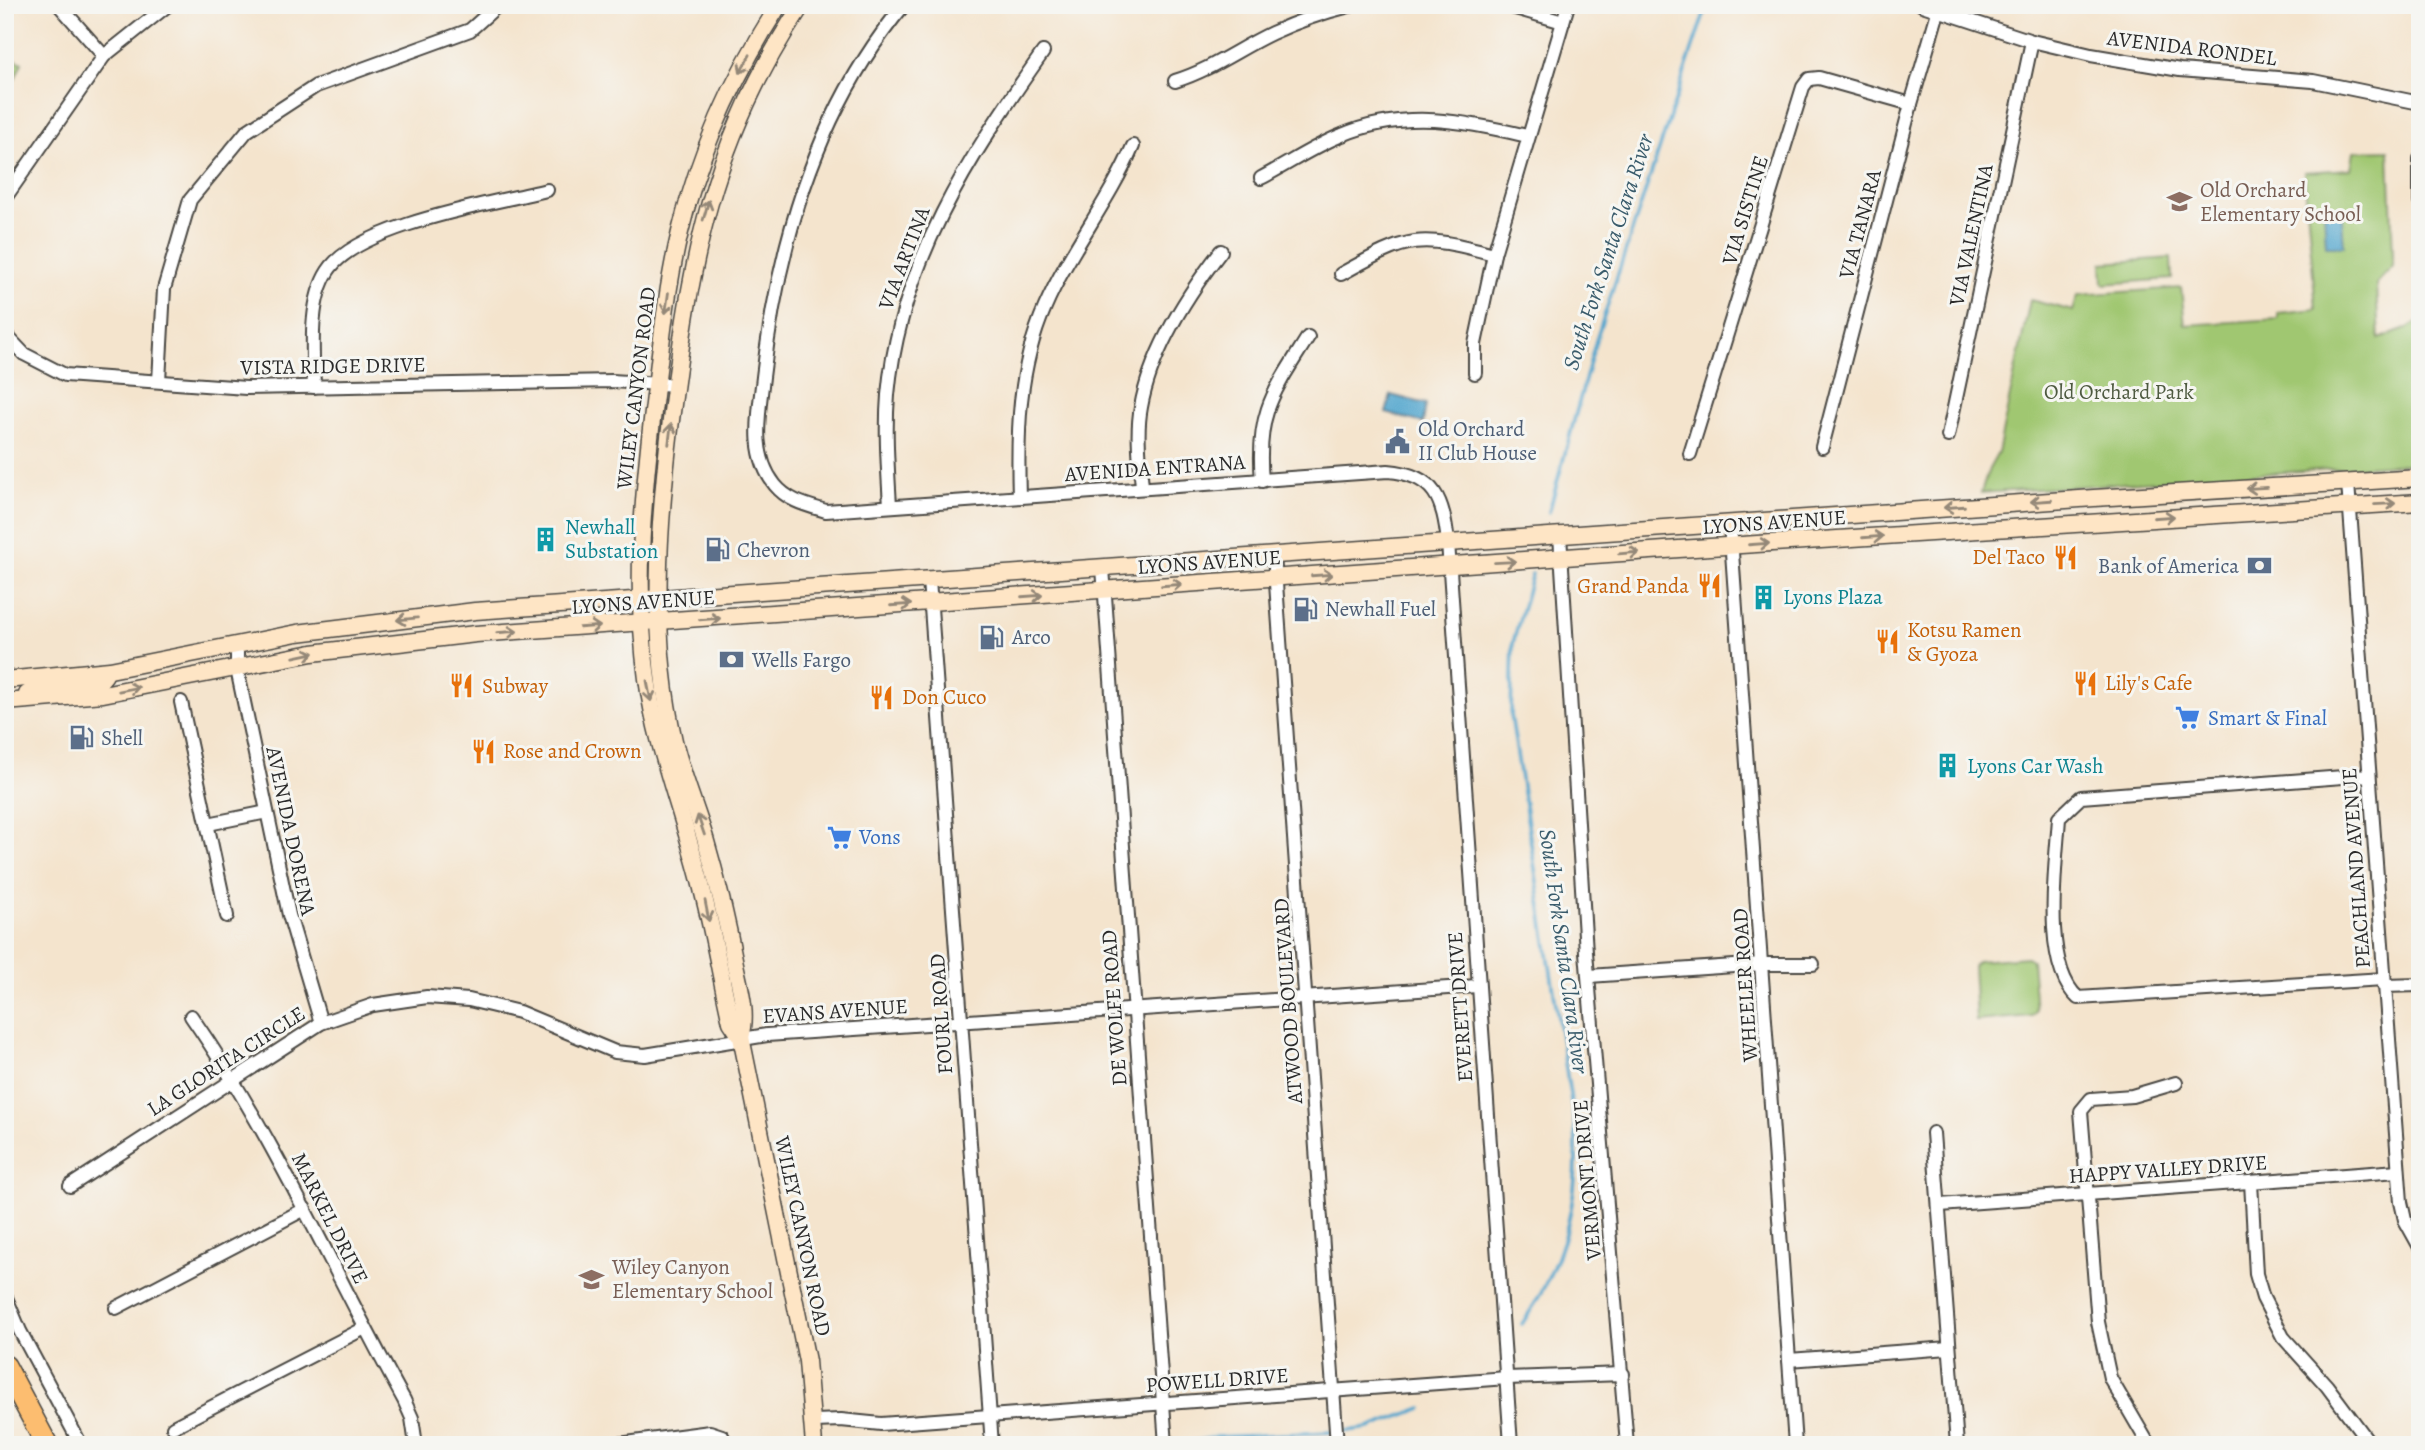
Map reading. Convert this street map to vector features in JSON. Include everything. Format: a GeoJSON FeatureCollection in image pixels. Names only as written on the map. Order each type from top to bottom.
{"type":"FeatureCollection","features":[{"type":"Feature","properties":{"kind":"highway"},"geometry":{"type":"LineString","coordinates":[[5,1366],[47,1445]]}},
{"type":"Feature","properties":{"kind":"main road","name":"WILEY CANYON ROAD"},"geometry":{"type":"LineString","coordinates":[[705,869],[656,726],[647,679],[640,602],[642,514],[670,281],[680,231],[696,181],[735,82],[779,5]]}},
{"type":"Feature","properties":{"kind":"main road","name":"WILEY CANYON ROAD"},"geometry":{"type":"LineString","coordinates":[[802,5],[745,104],[711,192],[685,306],[660,519],[659,600],[662,679],[731,988],[745,1021],[741,1037],[807,1361],[814,1445]]}},
{"type":"Feature","properties":{"kind":"main road","name":"LYONS AVENUE"},"geometry":{"type":"LineString","coordinates":[[8,691],[100,681],[110,670],[306,632],[475,611],[640,602],[1448,542],[2420,478]]}},
{"type":"Feature","properties":{"kind":"main road","name":"LYONS AVENUE"},"geometry":{"type":"LineString","coordinates":[[8,691],[103,694],[312,653],[419,639],[1732,546],[2420,502]]}},
{"type":"Feature","properties":{"kind":"main road"},"geometry":{"type":"LineString","coordinates":[[822,610],[832,598],[872,594],[902,582]]}},
{"type":"Feature","properties":{"kind":"street"},"geometry":{"type":"LineString","coordinates":[[59,5],[104,56]]}},
{"type":"Feature","properties":{"kind":"street"},"geometry":{"type":"LineString","coordinates":[[5,198],[104,56],[168,5]]}},
{"type":"Feature","properties":{"kind":"street"},"geometry":{"type":"LineString","coordinates":[[159,381],[164,289],[190,200],[247,131],[316,86],[470,30],[498,5]]}},
{"type":"Feature","properties":{"kind":"street","name":"AVENIDA ENTRANA"},"geometry":{"type":"LineString","coordinates":[[904,5],[846,92],[805,182],[783,255],[769,328],[757,432],[761,460],[775,485],[796,503],[826,511],[1388,471],[1422,480],[1436,494],[1444,512],[1449,566]]}},
{"type":"Feature","properties":{"kind":"street"},"geometry":{"type":"LineString","coordinates":[[1175,81],[1205,72],[1271,33],[1323,12],[1353,5]]}},
{"type":"Feature","properties":{"kind":"street"},"geometry":{"type":"LineString","coordinates":[[1506,5],[1563,22]]}},
{"type":"Feature","properties":{"kind":"street"},"geometry":{"type":"LineString","coordinates":[[1475,373],[1475,344],[1494,254],[1527,136],[1569,5]]}},
{"type":"Feature","properties":{"kind":"street","name":"AVENIDA RONDEL"},"geometry":{"type":"LineString","coordinates":[[1922,5],[2032,41],[2154,66],[2313,81],[2420,103]]}},
{"type":"Feature","properties":{"kind":"street","name":"VIA TANARA"},"geometry":{"type":"LineString","coordinates":[[1822,446],[1911,104],[1938,12]]}},
{"type":"Feature","properties":{"kind":"street","name":"VIA VALENTINA"},"geometry":{"type":"LineString","coordinates":[[1948,436],[2032,41]]}},
{"type":"Feature","properties":{"kind":"street","name":"VIA ARTINA"},"geometry":{"type":"LineString","coordinates":[[890,506],[888,396],[906,296],[928,239],[958,179],[1043,52]]}},
{"type":"Feature","properties":{"kind":"street","name":"VIA SISTINE"},"geometry":{"type":"LineString","coordinates":[[1690,454],[1803,87],[1808,79],[1818,78],[1911,104]]}},
{"type":"Feature","properties":{"kind":"street"},"geometry":{"type":"LineString","coordinates":[[1261,178],[1342,134],[1385,122],[1420,118],[1463,121],[1527,136]]}},
{"type":"Feature","properties":{"kind":"street"},"geometry":{"type":"LineString","coordinates":[[1019,497],[1019,412],[1028,354],[1046,305],[1122,172],[1133,146]]}},
{"type":"Feature","properties":{"kind":"street"},"geometry":{"type":"LineString","coordinates":[[2420,159],[2420,202]]}},
{"type":"Feature","properties":{"kind":"street"},"geometry":{"type":"LineString","coordinates":[[314,387],[313,319],[328,270],[366,238],[415,222],[547,190]]}},
{"type":"Feature","properties":{"kind":"street"},"geometry":{"type":"LineString","coordinates":[[1341,274],[1390,246],[1413,241],[1438,240],[1494,254]]}},
{"type":"Feature","properties":{"kind":"street"},"geometry":{"type":"LineString","coordinates":[[1142,487],[1140,409],[1148,377],[1167,335],[1221,251]]}},
{"type":"Feature","properties":{"kind":"street","name":"VISTA RIDGE DRIVE"},"geometry":{"type":"LineString","coordinates":[[5,334],[24,354],[65,375],[246,388],[657,382],[676,384]]}},
{"type":"Feature","properties":{"kind":"street"},"geometry":{"type":"LineString","coordinates":[[1262,481],[1262,425],[1275,389],[1308,337]]}},
{"type":"Feature","properties":{"kind":"street","name":"PEACHLAND AVENUE"},"geometry":{"type":"LineString","coordinates":[[2348,483],[2398,1171],[2405,1220],[2420,1247]]}},
{"type":"Feature","properties":{"kind":"street","name":"WHEELER ROAD"},"geometry":{"type":"LineString","coordinates":[[1730,524],[1795,1445]]}},
{"type":"Feature","properties":{"kind":"street","name":"VERMONT DRIVE"},"geometry":{"type":"LineString","coordinates":[[1560,536],[1589,976],[1627,1445]]}},
{"type":"Feature","properties":{"kind":"street","name":"ATWOOD BOULEVARD"},"geometry":{"type":"LineString","coordinates":[[1274,555],[1308,996],[1337,1445]]}},
{"type":"Feature","properties":{"kind":"street","name":"EVERETT DRIVE"},"geometry":{"type":"LineString","coordinates":[[1449,566],[1511,1445]]}},
{"type":"Feature","properties":{"kind":"street","name":"DE WOLFE ROAD"},"geometry":{"type":"LineString","coordinates":[[1102,568],[1166,1439]]}},
{"type":"Feature","properties":{"kind":"street","name":"FOURL ROAD"},"geometry":{"type":"LineString","coordinates":[[929,580],[992,1445]]}},
{"type":"Feature","properties":{"kind":"street","name":"AVENIDA DORENA"},"geometry":{"type":"LineString","coordinates":[[237,645],[237,669],[289,915],[320,1023]]}},
{"type":"Feature","properties":{"kind":"street"},"geometry":{"type":"LineString","coordinates":[[181,702],[228,916]]}},
{"type":"Feature","properties":{"kind":"street"},"geometry":{"type":"LineString","coordinates":[[2369,775],[2081,797],[2071,803],[2059,818],[2054,907],[2059,971],[2067,989],[2078,998],[2384,983],[2420,985]]}},
{"type":"Feature","properties":{"kind":"street"},"geometry":{"type":"LineString","coordinates":[[208,824],[267,812]]}},
{"type":"Feature","properties":{"kind":"street"},"geometry":{"type":"LineString","coordinates":[[1589,976],[1763,964],[1813,964]]}},
{"type":"Feature","properties":{"kind":"street","name":"EVANS AVENUE"},"geometry":{"type":"LineString","coordinates":[[741,1037],[1477,986]]}},
{"type":"Feature","properties":{"kind":"street","name":"LA GLORITA CIRCLE"},"geometry":{"type":"LineString","coordinates":[[70,1186],[320,1023],[373,1005],[427,997],[469,1000],[519,1012],[615,1052],[645,1055],[741,1037]]}},
{"type":"Feature","properties":{"kind":"street","name":"MARKEL DRIVE"},"geometry":{"type":"LineString","coordinates":[[191,1016],[234,1078],[305,1209],[404,1400],[412,1418],[416,1445]]}},
{"type":"Feature","properties":{"kind":"street"},"geometry":{"type":"LineString","coordinates":[[2149,1445],[2110,1378],[2098,1322],[2085,1193],[2081,1111],[2091,1099],[2132,1096],[2176,1083]]}},
{"type":"Feature","properties":{"kind":"street"},"geometry":{"type":"LineString","coordinates":[[1933,1133],[1957,1445]]}},
{"type":"Feature","properties":{"kind":"street","name":"HAPPY VALLEY DRIVE"},"geometry":{"type":"LineString","coordinates":[[1940,1205],[2398,1171]]}},
{"type":"Feature","properties":{"kind":"street"},"geometry":{"type":"LineString","coordinates":[[2251,1182],[2256,1273],[2263,1298],[2284,1337],[2371,1445]]}},
{"type":"Feature","properties":{"kind":"street"},"geometry":{"type":"LineString","coordinates":[[116,1308],[305,1209]]}},
{"type":"Feature","properties":{"kind":"street"},"geometry":{"type":"LineString","coordinates":[[5,1295],[20,1331],[81,1445]]}},
{"type":"Feature","properties":{"kind":"street"},"geometry":{"type":"LineString","coordinates":[[173,1427],[365,1328]]}},
{"type":"Feature","properties":{"kind":"street"},"geometry":{"type":"LineString","coordinates":[[1789,1360],[1949,1348]]}},
{"type":"Feature","properties":{"kind":"street","name":"POWELL DRIVE"},"geometry":{"type":"LineString","coordinates":[[814,1421],[841,1420],[881,1424],[1507,1378],[1623,1374]]}},
{"type":"Feature","properties":{"kind":"street"},"geometry":{"type":"LineString","coordinates":[[611,1445],[710,1432],[722,1436],[727,1445]]}},
{"type":"Feature","properties":{"kind":"green space"},"geometry":{"type":"Polygon","coordinates":[[[5,54],[22,63],[5,100],[5,54]]]}},
{"type":"Feature","properties":{"kind":"green space","name":"Old Orchard Park"},"geometry":{"type":"Polygon","coordinates":[[[2389,150],[2393,266],[2376,284],[2379,339],[2406,329],[2420,320],[2420,463],[1981,493],[1998,453],[2030,300],[2073,311],[2078,295],[2181,288],[2185,325],[2278,319],[2278,313],[2316,309],[2304,172],[2351,169],[2354,151],[2389,150]]]}},
{"type":"Feature","properties":{"kind":"green space"},"geometry":{"type":"Polygon","coordinates":[[[2171,258],[2172,279],[2103,284],[2102,263],[2171,258]]]}},
{"type":"Feature","properties":{"kind":"green space"},"geometry":{"type":"Polygon","coordinates":[[[2027,957],[2032,960],[2036,1011],[2032,1016],[1976,1021],[1973,966],[1978,961],[2027,957]]]}},
{"type":"Feature","properties":{"kind":"water"},"geometry":{"type":"Polygon","coordinates":[[[2341,207],[2344,246],[2326,246],[2324,209],[2341,207]]]}},
{"type":"Feature","properties":{"kind":"water"},"geometry":{"type":"Polygon","coordinates":[[[1391,395],[1426,404],[1423,423],[1386,413],[1391,395]]]}},
{"type":"Feature","properties":{"kind":"waterway","name":"South Fork Santa Clara River"},"geometry":{"type":"LineString","coordinates":[[1549,512],[1596,340],[1707,5]]}},
{"type":"Feature","properties":{"kind":"waterway","name":"South Fork Santa Clara River"},"geometry":{"type":"LineString","coordinates":[[1522,1324],[1548,1278],[1566,1230],[1572,1205],[1576,1154],[1575,1127],[1511,715],[1513,643],[1532,574]]}},
{"type":"Feature","properties":{"kind":"waterway","name":"South Fork Santa Clara River"},"geometry":{"type":"LineString","coordinates":[[1341,1432],[1369,1428],[1422,1408]]}},
{"type":"Feature","properties":{"kind":"waterway","name":"South Fork Santa Clara River"},"geometry":{"type":"LineString","coordinates":[[1178,1445],[1216,1437],[1333,1432]]}},
{"type":"Feature","properties":{"kind":"place","name":"Old Orchard Elementary School"},"geometry":{"type":"Point","coordinates":[2180,202]}},
{"type":"Feature","properties":{"kind":"place","name":"Old Orchard II Club House"},"geometry":{"type":"Point","coordinates":[1398,441]}},
{"type":"Feature","properties":{"kind":"place","name":"Newhall Substation"},"geometry":{"type":"Point","coordinates":[545,539]}},
{"type":"Feature","properties":{"kind":"place","name":"Chevron"},"geometry":{"type":"Point","coordinates":[717,550]}},
{"type":"Feature","properties":{"kind":"place","name":"Del Taco"},"geometry":{"type":"Point","coordinates":[2065,557]}},
{"type":"Feature","properties":{"kind":"place","name":"Bank of America"},"geometry":{"type":"Point","coordinates":[2259,566]}},
{"type":"Feature","properties":{"kind":"place","name":"Grand Panda"},"geometry":{"type":"Point","coordinates":[1709,586]}},
{"type":"Feature","properties":{"kind":"place","name":"Lyons Plaza"},"geometry":{"type":"Point","coordinates":[1763,597]}},
{"type":"Feature","properties":{"kind":"place","name":"Newhall Fuel"},"geometry":{"type":"Point","coordinates":[1305,609]}},
{"type":"Feature","properties":{"kind":"place","name":"Arco"},"geometry":{"type":"Point","coordinates":[992,637]}},
{"type":"Feature","properties":{"kind":"place","name":"Kotsu Ramen & Gyoza"},"geometry":{"type":"Point","coordinates":[1887,642]}},
{"type":"Feature","properties":{"kind":"place","name":"Wells Fargo"},"geometry":{"type":"Point","coordinates":[732,660]}},
{"type":"Feature","properties":{"kind":"place","name":"Lily's Cafe"},"geometry":{"type":"Point","coordinates":[2085,683]}},
{"type":"Feature","properties":{"kind":"place","name":"Subway"},"geometry":{"type":"Point","coordinates":[462,686]}},
{"type":"Feature","properties":{"kind":"place","name":"Don Cuco"},"geometry":{"type":"Point","coordinates":[882,697]}},
{"type":"Feature","properties":{"kind":"place","name":"Smart & Final"},"geometry":{"type":"Point","coordinates":[2188,718]}},
{"type":"Feature","properties":{"kind":"place","name":"Shell"},"geometry":{"type":"Point","coordinates":[81,738]}},
{"type":"Feature","properties":{"kind":"place","name":"Rose and Crown"},"geometry":{"type":"Point","coordinates":[483,751]}},
{"type":"Feature","properties":{"kind":"place","name":"Lyons Car Wash"},"geometry":{"type":"Point","coordinates":[1947,766]}},
{"type":"Feature","properties":{"kind":"place","name":"Vons"},"geometry":{"type":"Point","coordinates":[839,837]}},
{"type":"Feature","properties":{"kind":"place","name":"Wiley Canyon Elementary School"},"geometry":{"type":"Point","coordinates":[592,1279]}}]}
